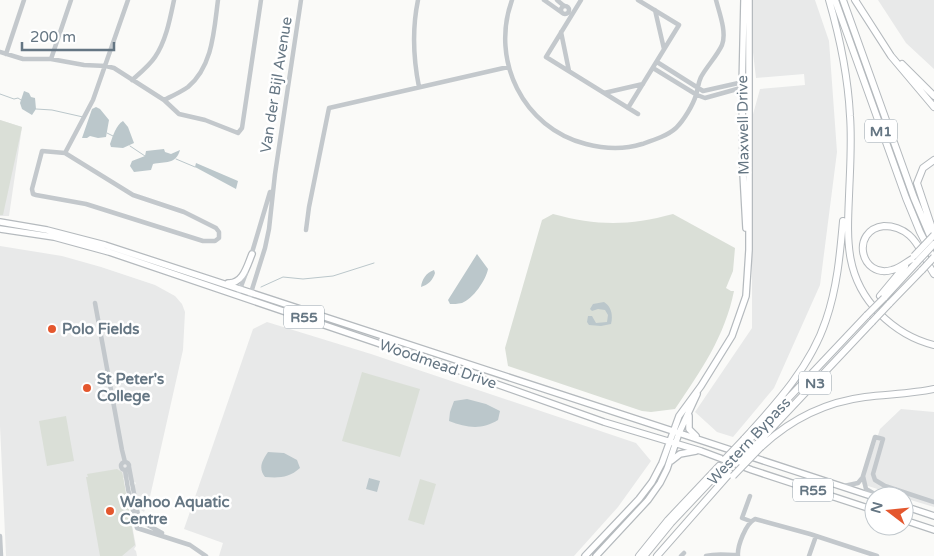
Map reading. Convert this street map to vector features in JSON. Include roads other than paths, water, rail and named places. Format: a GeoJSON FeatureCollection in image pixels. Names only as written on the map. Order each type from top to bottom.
{"type":"FeatureCollection","features":[{"type":"Feature","properties":{"kind":"highway"},"geometry":{"type":"LineString","coordinates":[[829,0],[846,70],[850,116],[847,242],[850,260],[859,286],[868,300],[891,324],[910,336],[934,345]]}},
{"type":"Feature","properties":{"kind":"highway","name":"M1"},"geometry":{"type":"LineString","coordinates":[[835,0],[906,198],[920,232],[934,258]]}},
{"type":"Feature","properties":{"kind":"highway","name":"M1"},"geometry":{"type":"LineString","coordinates":[[843,0],[914,198],[934,245]]}},
{"type":"Feature","properties":{"kind":"highway"},"geometry":{"type":"LineString","coordinates":[[855,0],[897,63],[934,107]]}},
{"type":"Feature","properties":{"kind":"highway"},"geometry":{"type":"LineString","coordinates":[[881,41],[934,96]]}},
{"type":"Feature","properties":{"kind":"highway"},"geometry":{"type":"LineString","coordinates":[[746,440],[785,392],[807,360],[826,320],[838,275],[850,158]]}},
{"type":"Feature","properties":{"kind":"highway"},"geometry":{"type":"LineString","coordinates":[[934,160],[923,168],[917,183],[934,235],[914,259],[891,271],[876,269],[870,266],[863,254],[864,239],[870,232],[876,228],[890,226],[903,230],[912,238],[934,274]]}},
{"type":"Feature","properties":{"kind":"highway","name":"N3"},"geometry":{"type":"LineString","coordinates":[[914,259],[934,245]]}},
{"type":"Feature","properties":{"kind":"highway","name":"Western Bypass"},"geometry":{"type":"LineString","coordinates":[[657,556],[872,322],[934,258]]}},
{"type":"Feature","properties":{"kind":"highway","name":"Western Bypass"},"geometry":{"type":"LineString","coordinates":[[644,556],[721,467],[838,346],[914,259]]}},
{"type":"Feature","properties":{"kind":"highway"},"geometry":{"type":"LineString","coordinates":[[759,445],[788,425],[818,409],[865,397],[934,389]]}},
{"type":"Feature","properties":{"kind":"highway"},"geometry":{"type":"LineString","coordinates":[[865,397],[934,393]]}},
{"type":"Feature","properties":{"kind":"highway"},"geometry":{"type":"LineString","coordinates":[[639,556],[668,520],[721,467]]}},
{"type":"Feature","properties":{"kind":"main road","name":"Maxwell Drive"},"geometry":{"type":"LineString","coordinates":[[585,556],[645,492],[659,470],[672,430],[679,416],[727,346],[738,322],[748,287],[749,250],[745,216],[744,0]]}},
{"type":"Feature","properties":{"kind":"main road","name":"Maxwell Drive"},"geometry":{"type":"LineString","coordinates":[[745,84],[749,0]]}},
{"type":"Feature","properties":{"kind":"main road","name":"Woodmead Drive"},"geometry":{"type":"LineString","coordinates":[[0,222],[88,239],[864,494]]}},
{"type":"Feature","properties":{"kind":"main road","name":"Woodmead Drive"},"geometry":{"type":"LineString","coordinates":[[0,230],[54,237],[78,243],[238,295],[581,414],[701,451],[864,507]]}},
{"type":"Feature","properties":{"kind":"main road"},"geometry":{"type":"LineString","coordinates":[[221,282],[231,283],[240,279],[252,254]]}},
{"type":"Feature","properties":{"kind":"main road","name":"Maxwell Drive"},"geometry":{"type":"LineString","coordinates":[[596,556],[651,496],[667,469],[679,433],[701,386]]}},
{"type":"Feature","properties":{"kind":"main road"},"geometry":{"type":"LineString","coordinates":[[690,409],[689,429],[693,434],[705,441]]}},
{"type":"Feature","properties":{"kind":"main road"},"geometry":{"type":"LineString","coordinates":[[667,469],[672,459],[679,454],[701,451]]}},
{"type":"Feature","properties":{"kind":"main road"},"geometry":{"type":"LineString","coordinates":[[914,509],[934,516]]}},
{"type":"Feature","properties":{"kind":"main road"},"geometry":{"type":"LineString","coordinates":[[914,523],[934,530]]}},
{"type":"Feature","properties":{"kind":"street"},"geometry":{"type":"LineString","coordinates":[[6,54],[24,0]]}},
{"type":"Feature","properties":{"kind":"street"},"geometry":{"type":"LineString","coordinates":[[51,59],[71,0]]}},
{"type":"Feature","properties":{"kind":"street"},"geometry":{"type":"LineString","coordinates":[[65,153],[93,100],[128,0]]}},
{"type":"Feature","properties":{"kind":"street"},"geometry":{"type":"LineString","coordinates":[[132,80],[155,57],[159,50],[170,19],[174,0]]}},
{"type":"Feature","properties":{"kind":"street"},"geometry":{"type":"LineString","coordinates":[[164,100],[189,86],[203,68],[212,44],[218,0]]}},
{"type":"Feature","properties":{"kind":"street"},"geometry":{"type":"LineString","coordinates":[[0,52],[23,59],[51,59],[84,65],[106,66],[164,100],[175,111],[184,116],[205,120],[237,133],[242,128],[261,0]]}},
{"type":"Feature","properties":{"kind":"street","name":"Van der Bijl Avenue"},"geometry":{"type":"LineString","coordinates":[[249,299],[267,240],[274,174],[301,0]]}},
{"type":"Feature","properties":{"kind":"street"},"geometry":{"type":"LineString","coordinates":[[418,0],[413,41],[419,87]]}},
{"type":"Feature","properties":{"kind":"street"},"geometry":{"type":"LineString","coordinates":[[512,0],[505,28],[508,67],[519,94],[529,108],[541,121],[559,133],[592,146],[625,148],[663,136],[679,124],[693,102],[701,78],[723,41],[722,23],[716,0]]}},
{"type":"Feature","properties":{"kind":"street"},"geometry":{"type":"LineString","coordinates":[[544,0],[568,9]]}},
{"type":"Feature","properties":{"kind":"street"},"geometry":{"type":"LineString","coordinates":[[557,0],[568,9]]}},
{"type":"Feature","properties":{"kind":"street"},"geometry":{"type":"LineString","coordinates":[[581,0],[568,9],[561,32],[546,57],[638,114]]}},
{"type":"Feature","properties":{"kind":"street"},"geometry":{"type":"LineString","coordinates":[[628,108],[643,84],[661,64],[664,49],[679,25],[638,0]]}},
{"type":"Feature","properties":{"kind":"street"},"geometry":{"type":"LineString","coordinates":[[656,10],[664,49]]}},
{"type":"Feature","properties":{"kind":"street"},"geometry":{"type":"LineString","coordinates":[[561,32],[569,71]]}},
{"type":"Feature","properties":{"kind":"street"},"geometry":{"type":"LineString","coordinates":[[661,64],[705,92],[745,84]]}},
{"type":"Feature","properties":{"kind":"street"},"geometry":{"type":"LineString","coordinates":[[657,70],[661,64]]}},
{"type":"Feature","properties":{"kind":"street"},"geometry":{"type":"LineString","coordinates":[[306,230],[329,108],[508,67]]}},
{"type":"Feature","properties":{"kind":"street"},"geometry":{"type":"LineString","coordinates":[[657,70],[696,95],[705,98]]}},
{"type":"Feature","properties":{"kind":"street"},"geometry":{"type":"LineString","coordinates":[[604,93],[643,84]]}},
{"type":"Feature","properties":{"kind":"street"},"geometry":{"type":"LineString","coordinates":[[693,102],[745,84]]}},
{"type":"Feature","properties":{"kind":"street"},"geometry":{"type":"LineString","coordinates":[[42,151],[65,153],[133,195],[184,212],[216,228],[219,232],[219,238],[215,241],[203,241],[86,204],[33,194],[32,189],[42,151]]}},
{"type":"Feature","properties":{"kind":"street","name":"Van der Bijl Avenue"},"geometry":{"type":"LineString","coordinates":[[238,295],[265,211],[274,174]]}},
{"type":"Feature","properties":{"kind":"street"},"geometry":{"type":"LineString","coordinates":[[95,303],[122,450],[126,462],[129,464],[127,469],[128,488],[137,528],[190,545],[206,556]]}},
{"type":"Feature","properties":{"kind":"street"},"geometry":{"type":"LineString","coordinates":[[840,486],[852,485],[860,481],[875,437],[883,439],[873,474],[875,480],[885,486],[934,502]]}},
{"type":"Feature","properties":{"kind":"street"},"geometry":{"type":"LineString","coordinates":[[127,469],[139,520],[165,536]]}},
{"type":"Feature","properties":{"kind":"street"},"geometry":{"type":"LineString","coordinates":[[863,476],[865,486]]}},
{"type":"Feature","properties":{"kind":"street"},"geometry":{"type":"LineString","coordinates":[[750,496],[742,518],[751,521],[758,520],[816,536],[859,554],[877,556]]}},
{"type":"Feature","properties":{"kind":"street"},"geometry":{"type":"LineString","coordinates":[[706,556],[720,553],[738,555],[738,549],[751,521]]}},
{"type":"Feature","properties":{"kind":"street"},"geometry":{"type":"LineString","coordinates":[[0,536],[1,556]]}},
{"type":"Feature","properties":{"kind":"street"},"geometry":{"type":"LineString","coordinates":[[809,556],[816,536]]}},
{"type":"Feature","properties":{"kind":"waterway"},"geometry":{"type":"LineString","coordinates":[[0,94],[21,100]]}},
{"type":"Feature","properties":{"kind":"waterway"},"geometry":{"type":"LineString","coordinates":[[36,109],[52,110],[83,117]]}},
{"type":"Feature","properties":{"kind":"waterway"},"geometry":{"type":"LineString","coordinates":[[107,133],[113,136]]}},
{"type":"Feature","properties":{"kind":"waterway"},"geometry":{"type":"LineString","coordinates":[[130,146],[145,156]]}},
{"type":"Feature","properties":{"kind":"waterway"},"geometry":{"type":"LineString","coordinates":[[176,159],[195,167]]}},
{"type":"Feature","properties":{"kind":"waterway"},"geometry":{"type":"LineString","coordinates":[[261,287],[283,277],[303,279],[333,276],[374,263]]}},
{"type":"Feature","properties":{"kind":"place","name":"Polo Fields"},"geometry":{"type":"Point","coordinates":[52,329]}},
{"type":"Feature","properties":{"kind":"place","name":"St Peter's College"},"geometry":{"type":"Point","coordinates":[87,388]}},
{"type":"Feature","properties":{"kind":"place","name":"Wahoo Aquatic Centre"},"geometry":{"type":"Point","coordinates":[110,511]}}]}
